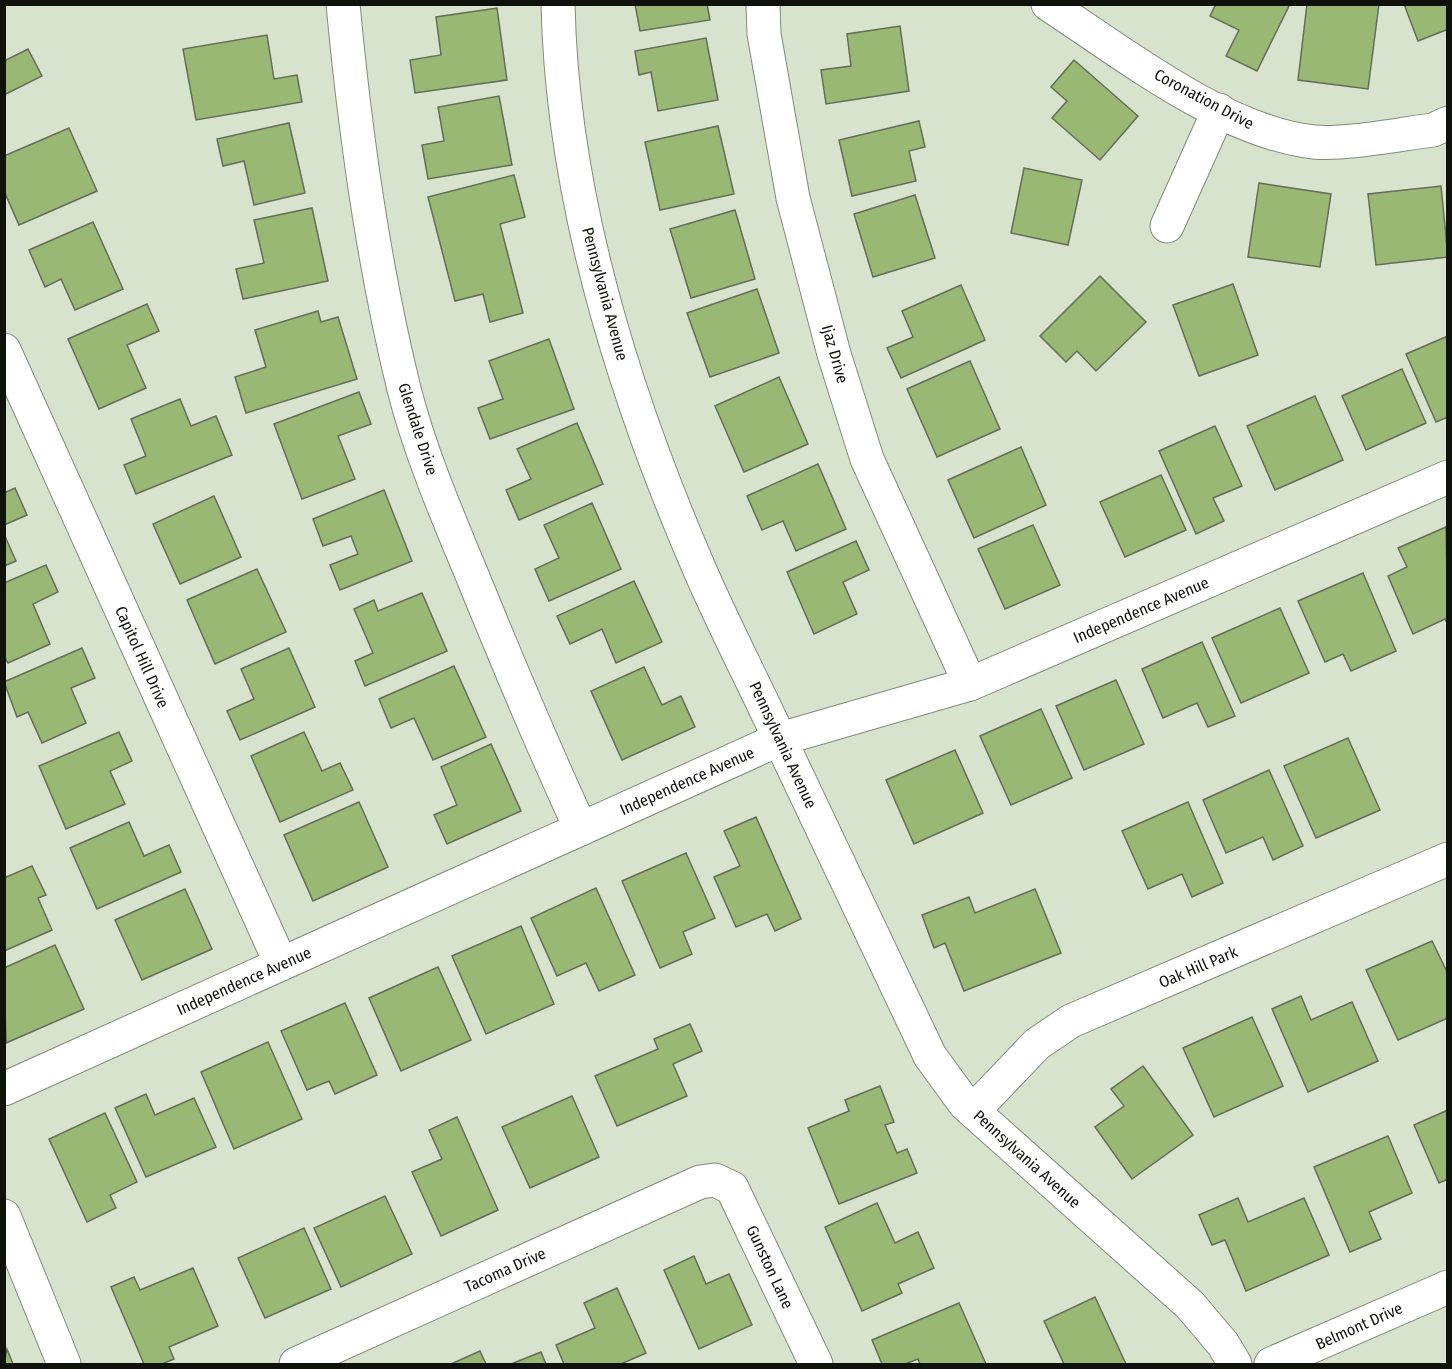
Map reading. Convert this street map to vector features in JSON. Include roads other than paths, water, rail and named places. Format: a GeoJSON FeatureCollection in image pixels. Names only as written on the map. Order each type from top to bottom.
{"type":"FeatureCollection","features":[{"type":"Feature","properties":{"kind":"street","name":"Glendale Drive"},"geometry":{"type":"LineString","coordinates":[[343,4],[355,128],[380,272],[404,390],[439,494],[539,737],[581,829]]}},
{"type":"Feature","properties":{"kind":"street","name":"Pennsylvania Avenue"},"geometry":{"type":"LineString","coordinates":[[558,4],[558,41],[576,177],[597,272],[637,407],[696,561],[930,1056],[973,1111],[1190,1305],[1223,1344],[1235,1365]]}},
{"type":"Feature","properties":{"kind":"street","name":"Ijaz Drive"},"geometry":{"type":"LineString","coordinates":[[763,4],[764,34],[793,198],[834,354],[867,459],[970,684]]}},
{"type":"Feature","properties":{"kind":"street","name":"Coronation Drive"},"geometry":{"type":"LineString","coordinates":[[1048,4],[1184,92],[1250,126],[1315,142],[1433,130],[1448,123]]}},
{"type":"Feature","properties":{"kind":"street"},"geometry":{"type":"LineString","coordinates":[[1167,225],[1219,110]]}},
{"type":"Feature","properties":{"kind":"street","name":"Capitol Hill Drive"},"geometry":{"type":"LineString","coordinates":[[4,350],[280,964]]}},
{"type":"Feature","properties":{"kind":"street","name":"Independence Avenue"},"geometry":{"type":"LineString","coordinates":[[4,1089],[780,739],[970,684],[1448,477]]}},
{"type":"Feature","properties":{"kind":"street","name":"Oak Hill Park"},"geometry":{"type":"LineString","coordinates":[[973,1111],[1037,1044],[1071,1021],[1448,859]]}},
{"type":"Feature","properties":{"kind":"street","name":"Tacoma Drive"},"geometry":{"type":"LineString","coordinates":[[296,1365],[700,1182],[715,1180]]}},
{"type":"Feature","properties":{"kind":"street","name":"Gunston Lane"},"geometry":{"type":"LineString","coordinates":[[715,1180],[732,1188],[816,1365]]}},
{"type":"Feature","properties":{"kind":"street"},"geometry":{"type":"LineString","coordinates":[[4,1216],[64,1365]]}},
{"type":"Feature","properties":{"kind":"street","name":"Belmont Drive"},"geometry":{"type":"LineString","coordinates":[[1271,1365],[1448,1287]]}}]}
